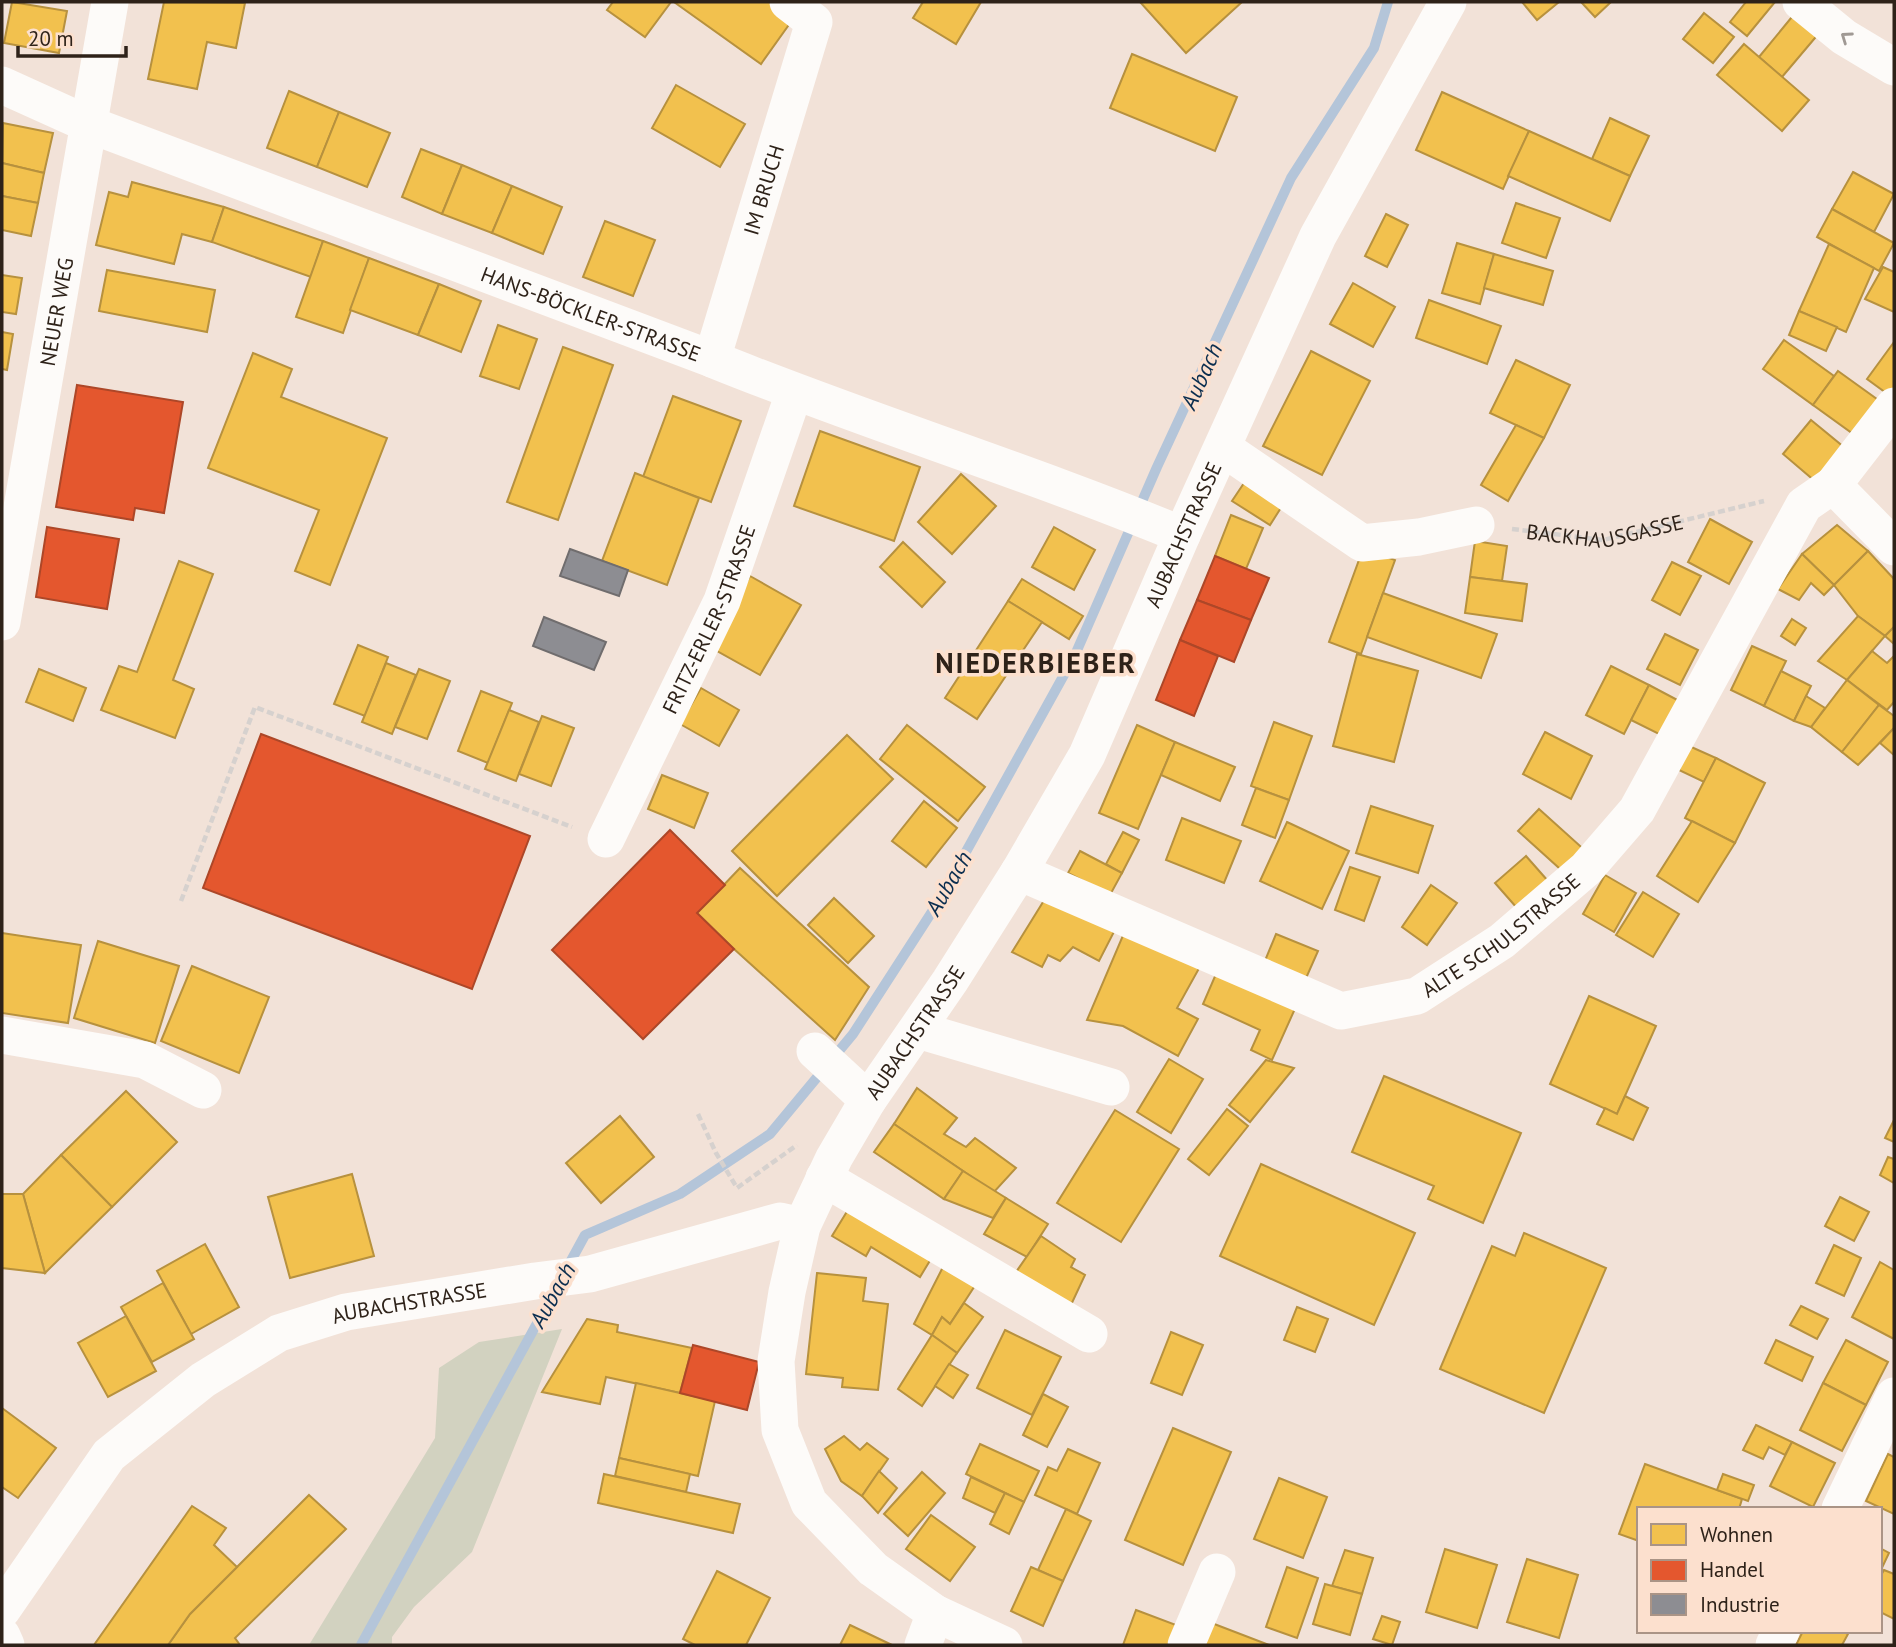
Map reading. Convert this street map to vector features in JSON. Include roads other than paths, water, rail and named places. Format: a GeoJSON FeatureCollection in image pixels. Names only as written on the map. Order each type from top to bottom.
{"type":"FeatureCollection","features":[{"type":"Feature","properties":{"kind":"street","name":"NEUER WEG"},"geometry":{"type":"LineString","coordinates":[[2,622],[110,2]]}},
{"type":"Feature","properties":{"kind":"street","name":"AUBACHSTRASSE"},"geometry":{"type":"LineString","coordinates":[[2,1610],[109,1455],[203,1380],[279,1333],[346,1312],[590,1274],[780,1221],[802,1226],[824,1178],[856,1088],[918,1030],[1018,872],[1087,755],[1167,529],[1223,448],[1318,236],[1448,2]]}},
{"type":"Feature","properties":{"kind":"street"},"geometry":{"type":"LineString","coordinates":[[1801,2],[1844,37],[1894,67]]}},
{"type":"Feature","properties":{"kind":"street","name":"IM BRUCH"},"geometry":{"type":"LineString","coordinates":[[712,359],[809,8]]}},
{"type":"Feature","properties":{"kind":"street","name":"HANS-BÖCKLER-STRASSE"},"geometry":{"type":"LineString","coordinates":[[2,85],[88,124],[712,359],[794,393],[1111,505],[1167,529]]}},
{"type":"Feature","properties":{"kind":"street","name":"FRITZ-ERLER-STRASSE"},"geometry":{"type":"LineString","coordinates":[[606,839],[722,601],[794,393]]}},
{"type":"Feature","properties":{"kind":"street","name":"ALTE SCHULSTRASSE"},"geometry":{"type":"LineString","coordinates":[[1018,872],[1341,1011],[1418,996],[1502,941],[1586,869],[1637,810],[1818,495],[1894,406]]}},
{"type":"Feature","properties":{"kind":"street"},"geometry":{"type":"LineString","coordinates":[[1223,448],[1362,543],[1419,537],[1476,524]]}},
{"type":"Feature","properties":{"kind":"street"},"geometry":{"type":"LineString","coordinates":[[1818,495],[1894,547]]}},
{"type":"Feature","properties":{"kind":"street"},"geometry":{"type":"LineString","coordinates":[[918,1030],[1111,1087]]}},
{"type":"Feature","properties":{"kind":"street"},"geometry":{"type":"LineString","coordinates":[[2,1035],[145,1060],[202,1090]]}},
{"type":"Feature","properties":{"kind":"street"},"geometry":{"type":"LineString","coordinates":[[815,1051],[856,1088]]}},
{"type":"Feature","properties":{"kind":"street"},"geometry":{"type":"LineString","coordinates":[[824,1178],[1089,1334]]}},
{"type":"Feature","properties":{"kind":"street"},"geometry":{"type":"LineString","coordinates":[[802,1226],[775,1362],[780,1430],[809,1503],[929,1629],[1004,1645]]}},
{"type":"Feature","properties":{"kind":"street"},"geometry":{"type":"LineString","coordinates":[[1841,1507],[1894,1395]]}},
{"type":"Feature","properties":{"kind":"street"},"geometry":{"type":"LineString","coordinates":[[1186,1645],[1217,1572]]}},
{"type":"Feature","properties":{"kind":"street"},"geometry":{"type":"LineString","coordinates":[[2,1636],[6,1645]]}},
{"type":"Feature","properties":{"kind":"waterway","name":"Aubach"},"geometry":{"type":"LineString","coordinates":[[567,1268],[585,1235],[680,1194],[770,1134],[853,1034],[937,904],[1075,655],[1157,467],[1291,178],[1374,48],[1388,2]]}},
{"type":"Feature","properties":{"kind":"waterway","name":"Aubach"},"geometry":{"type":"LineString","coordinates":[[361,1645],[558,1285]]}},
{"type":"Feature","properties":{"kind":"district","name":"NIEDERBIEBER"},"geometry":{"type":"Point","coordinates":[1036,662]}}]}
